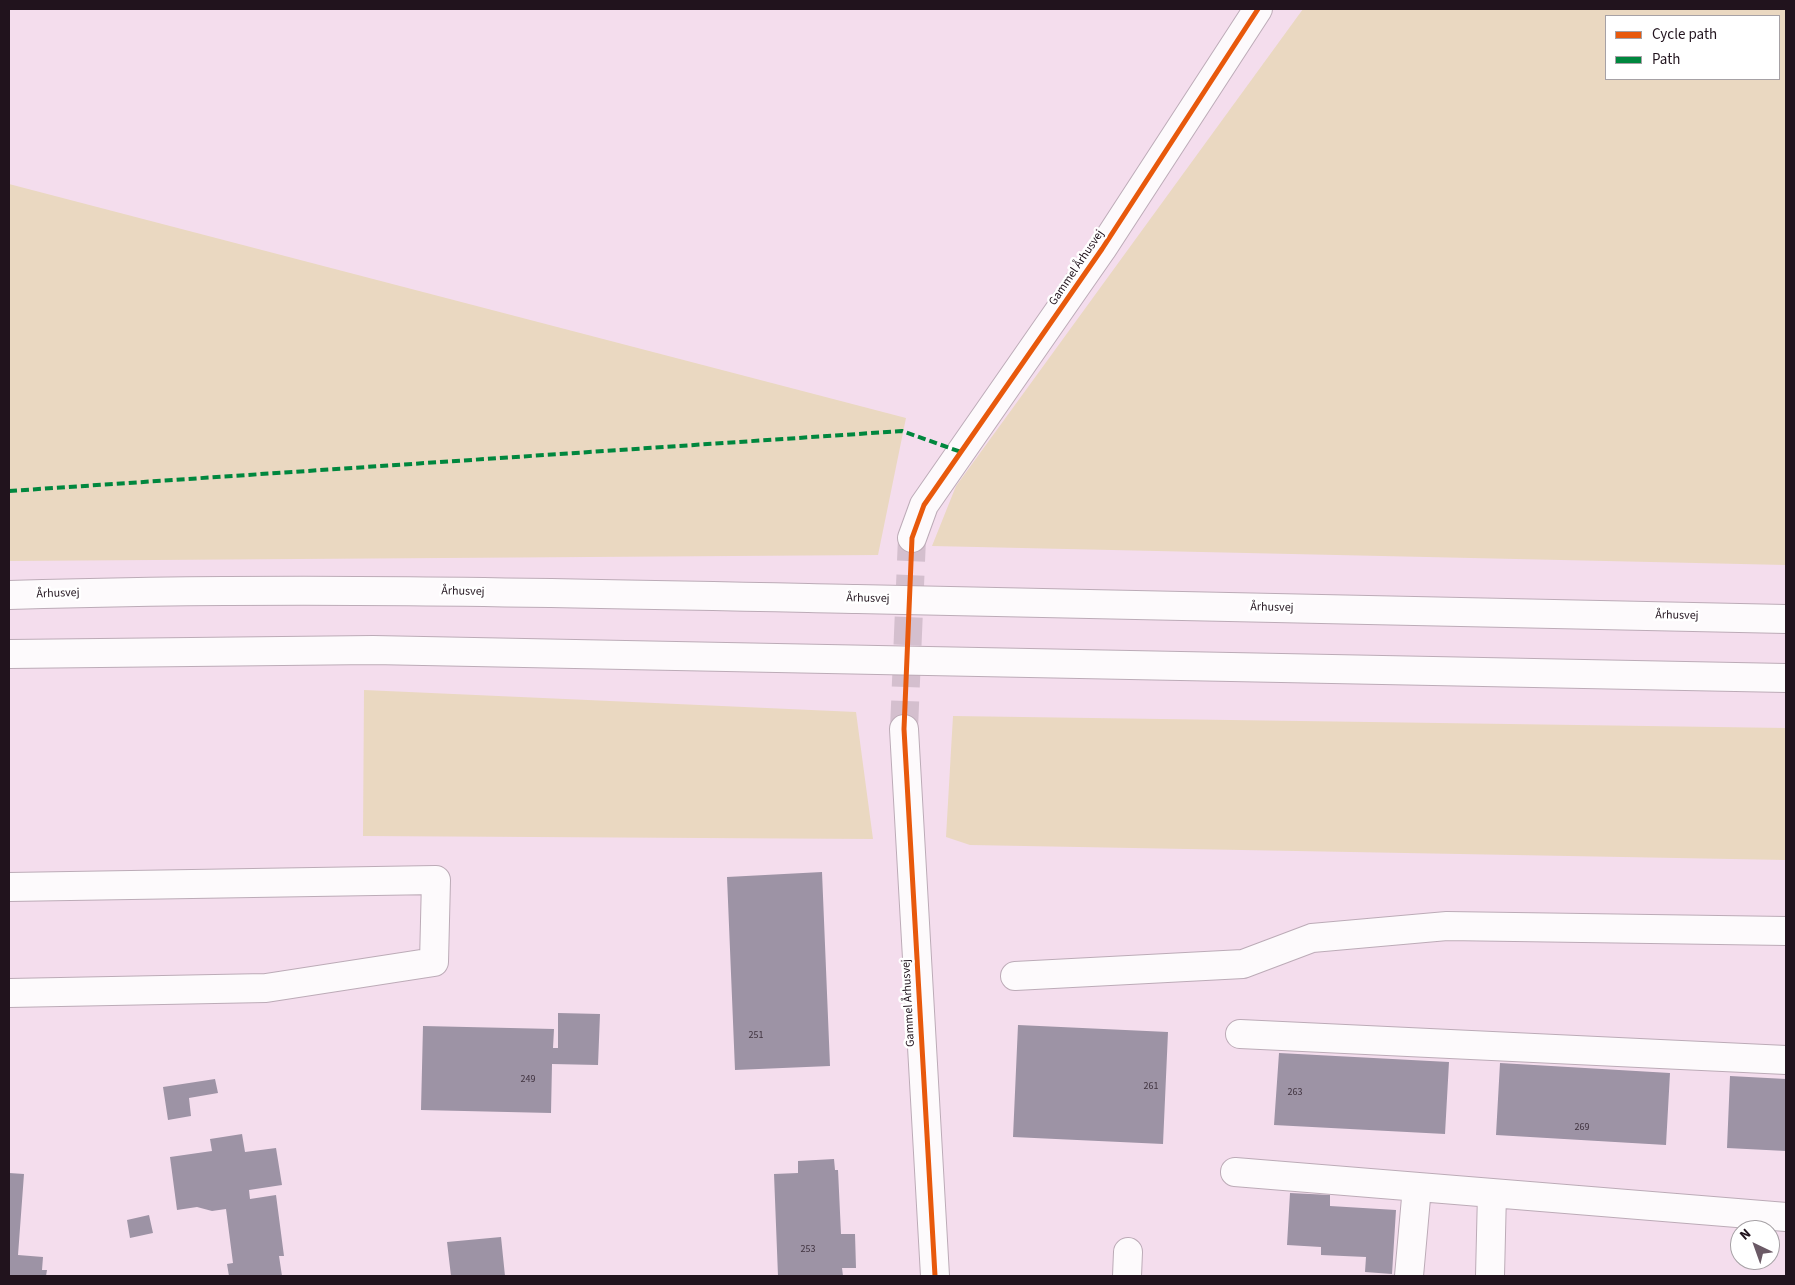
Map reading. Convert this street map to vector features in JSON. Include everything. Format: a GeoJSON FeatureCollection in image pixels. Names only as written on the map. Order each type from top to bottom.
{"type":"FeatureCollection","features":[{"type":"Feature","properties":{"kind":"main road","name":"Gammel Århusvej"},"geometry":{"type":"LineString","coordinates":[[912,538],[924,505],[1102,249],[1258,9]]}},
{"type":"Feature","properties":{"kind":"main road","name":"Århusvej"},"geometry":{"type":"LineString","coordinates":[[9,595],[128,592],[391,591],[638,594],[1786,619]]}},
{"type":"Feature","properties":{"kind":"main road"},"geometry":{"type":"LineString","coordinates":[[9,654],[422,651],[1786,678]]}},
{"type":"Feature","properties":{"kind":"main road","name":"Gammel Århusvej"},"geometry":{"type":"LineString","coordinates":[[904,730],[935,1276]]}},
{"type":"Feature","properties":{"kind":"main road"},"geometry":{"type":"LineString","coordinates":[[9,886],[436,880],[434,962],[266,988],[9,993]]}},
{"type":"Feature","properties":{"kind":"main road"},"geometry":{"type":"LineString","coordinates":[[1015,976],[1243,964],[1312,938],[1447,926],[1786,931]]}},
{"type":"Feature","properties":{"kind":"main road"},"geometry":{"type":"LineString","coordinates":[[1240,1034],[1786,1060]]}},
{"type":"Feature","properties":{"kind":"main road"},"geometry":{"type":"LineString","coordinates":[[1235,1172],[1786,1217]]}},
{"type":"Feature","properties":{"kind":"main road"},"geometry":{"type":"LineString","coordinates":[[1409,1276],[1417,1187]]}},
{"type":"Feature","properties":{"kind":"main road"},"geometry":{"type":"LineString","coordinates":[[1490,1276],[1492,1193]]}},
{"type":"Feature","properties":{"kind":"shaded area"},"geometry":{"type":"Polygon","coordinates":[[[1303,9],[1786,9],[1786,565],[932,546],[956,486],[1303,9]]]}},
{"type":"Feature","properties":{"kind":"shaded area"},"geometry":{"type":"Polygon","coordinates":[[[9,184],[906,418],[878,555],[9,561],[9,184]]]}},
{"type":"Feature","properties":{"kind":"shaded area"},"geometry":{"type":"Polygon","coordinates":[[[364,690],[856,712],[873,839],[363,836],[364,690]]]}},
{"type":"Feature","properties":{"kind":"shaded area"},"geometry":{"type":"Polygon","coordinates":[[[953,716],[1786,728],[1786,860],[970,845],[946,837],[953,716]]]}},
{"type":"Feature","properties":{"kind":"building"},"geometry":{"type":"Polygon","coordinates":[[[822,872],[830,1066],[735,1070],[727,877],[822,872]]]}},
{"type":"Feature","properties":{"kind":"building"},"geometry":{"type":"Polygon","coordinates":[[[558,1013],[600,1014],[598,1065],[552,1064],[551,1113],[421,1110],[423,1026],[554,1029],[553,1048],[558,1048],[558,1013]]]}},
{"type":"Feature","properties":{"kind":"building"},"geometry":{"type":"Polygon","coordinates":[[[1018,1025],[1168,1032],[1163,1144],[1013,1137],[1018,1025]]]}},
{"type":"Feature","properties":{"kind":"building"},"geometry":{"type":"Polygon","coordinates":[[[1279,1053],[1449,1062],[1445,1134],[1274,1125],[1279,1053]]]}},
{"type":"Feature","properties":{"kind":"building"},"geometry":{"type":"Polygon","coordinates":[[[1500,1063],[1670,1073],[1666,1145],[1496,1135],[1500,1063]]]}},
{"type":"Feature","properties":{"kind":"building"},"geometry":{"type":"Polygon","coordinates":[[[1730,1076],[1786,1079],[1786,1151],[1727,1148],[1730,1076]]]}},
{"type":"Feature","properties":{"kind":"building"},"geometry":{"type":"Polygon","coordinates":[[[215,1079],[218,1093],[189,1098],[191,1116],[168,1120],[163,1087],[215,1079]]]}},
{"type":"Feature","properties":{"kind":"building"},"geometry":{"type":"Polygon","coordinates":[[[242,1134],[245,1152],[276,1148],[282,1185],[249,1190],[250,1199],[276,1195],[284,1256],[279,1256],[282,1276],[229,1276],[227,1264],[233,1263],[226,1209],[212,1211],[197,1207],[177,1210],[170,1157],[212,1151],[210,1139],[242,1134]]]}},
{"type":"Feature","properties":{"kind":"building"},"geometry":{"type":"Polygon","coordinates":[[[834,1159],[835,1170],[838,1170],[841,1234],[855,1234],[856,1268],[842,1268],[843,1276],[778,1276],[774,1174],[798,1173],[798,1161],[834,1159]]]}},
{"type":"Feature","properties":{"kind":"building"},"geometry":{"type":"Polygon","coordinates":[[[9,1173],[24,1174],[18,1255],[43,1257],[42,1270],[47,1270],[46,1276],[9,1276],[9,1173]]]}},
{"type":"Feature","properties":{"kind":"building"},"geometry":{"type":"Polygon","coordinates":[[[1290,1193],[1330,1195],[1330,1206],[1396,1210],[1392,1274],[1365,1272],[1366,1257],[1321,1255],[1321,1247],[1287,1245],[1290,1193]]]}},
{"type":"Feature","properties":{"kind":"building"},"geometry":{"type":"Polygon","coordinates":[[[149,1215],[153,1233],[130,1238],[127,1220],[149,1215]]]}},
{"type":"Feature","properties":{"kind":"building"},"geometry":{"type":"Polygon","coordinates":[[[501,1237],[505,1276],[451,1276],[447,1242],[501,1237]]]}},
{"type":"Feature","properties":{"kind":"tunnel"},"geometry":{"type":"LineString","coordinates":[[904,729],[912,538]]}},
{"type":"Feature","properties":{"kind":"marked path"},"geometry":{"type":"LineString","coordinates":[[9,491],[902,431],[961,452]]}},
{"type":"Feature","properties":{"kind":"cycle path"},"geometry":{"type":"LineString","coordinates":[[935,1276],[904,729],[912,538],[924,505],[1102,249],[1258,9]]}}]}
